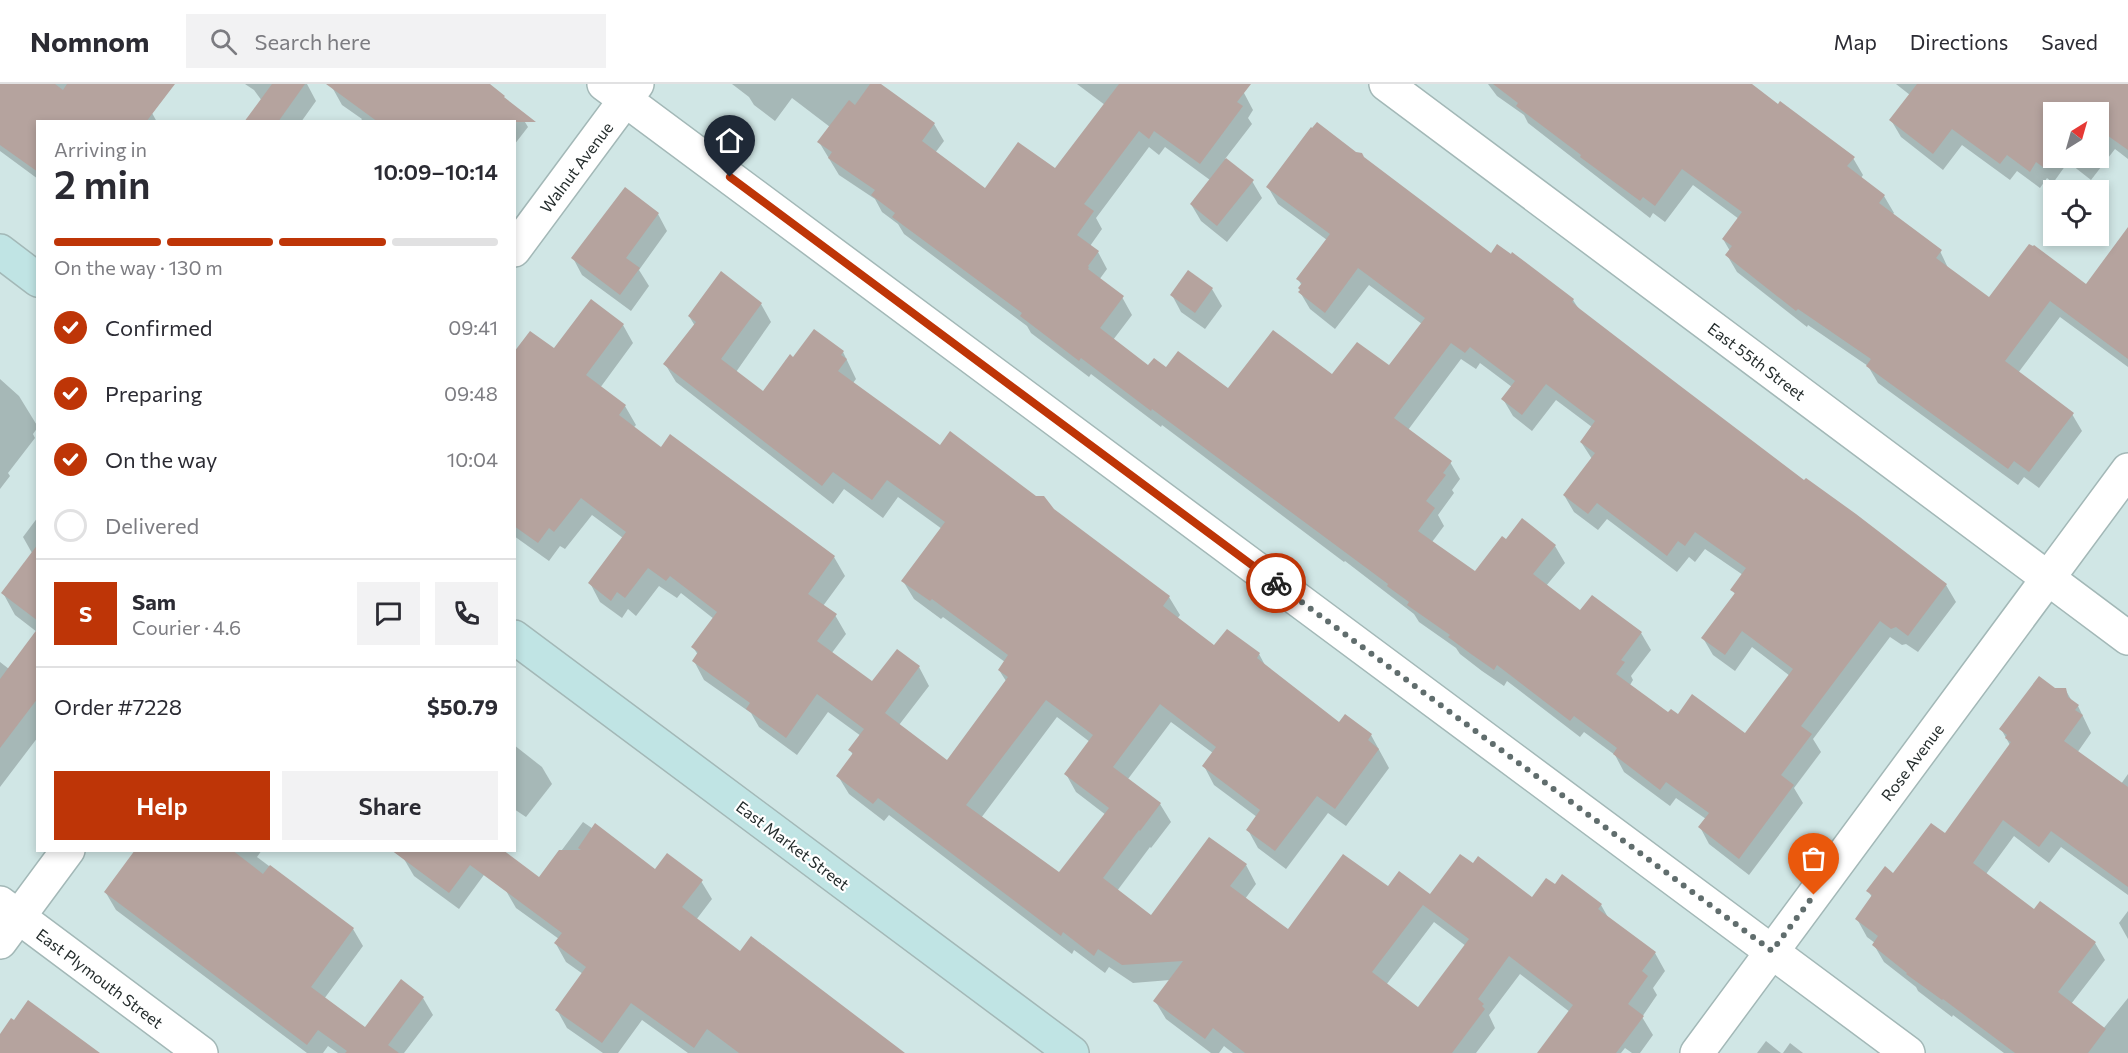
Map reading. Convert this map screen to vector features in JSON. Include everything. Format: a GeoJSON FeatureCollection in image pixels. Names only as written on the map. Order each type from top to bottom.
{"type":"FeatureCollection","features":[{"type":"Feature","properties":{"kind":"street","name":"East 55th Street"},"geometry":{"type":"LineString","coordinates":[[1386,84],[2128,638]]}},
{"type":"Feature","properties":{"kind":"street","name":"Walnut Avenue"},"geometry":{"type":"LineString","coordinates":[[516,246],[622,89]]}},
{"type":"Feature","properties":{"kind":"street"},"geometry":{"type":"LineString","coordinates":[[622,89],[1908,1053]]}},
{"type":"Feature","properties":{"kind":"street"},"geometry":{"type":"LineString","coordinates":[[0,251],[36,278]]}},
{"type":"Feature","properties":{"kind":"street","name":"Rose Avenue"},"geometry":{"type":"LineString","coordinates":[[1697,1053],[2128,470]]}},
{"type":"Feature","properties":{"kind":"street","name":"East Market Street"},"geometry":{"type":"LineString","coordinates":[[516,638],[1072,1053]]}},
{"type":"Feature","properties":{"kind":"street"},"geometry":{"type":"LineString","coordinates":[[6,920],[66,852]]}},
{"type":"Feature","properties":{"kind":"street","name":"East Plymouth Street"},"geometry":{"type":"LineString","coordinates":[[6,920],[201,1053]]}},
{"type":"Feature","properties":{"kind":"building"},"geometry":{"type":"Polygon","coordinates":[[[0,84],[55,84],[63,90],[67,84],[175,84],[148,120],[36,120],[36,171],[0,145],[0,84]]]}},
{"type":"Feature","properties":{"kind":"building"},"geometry":{"type":"Polygon","coordinates":[[[272,84],[305,84],[279,120],[245,120],[272,84]]]}},
{"type":"Feature","properties":{"kind":"building"},"geometry":{"type":"Polygon","coordinates":[[[326,84],[490,84],[536,122],[516,122],[516,120],[375,120],[326,84]]]}},
{"type":"Feature","properties":{"kind":"building"},"geometry":{"type":"Polygon","coordinates":[[[870,84],[881,84],[935,123],[922,141],[985,188],[1018,142],[1055,168],[1119,84],[1251,84],[1237,102],[1243,106],[1200,164],[1154,131],[1149,139],[1139,131],[1084,204],[1094,211],[1077,235],[1099,251],[1088,269],[1124,296],[1100,328],[1148,365],[1154,358],[1166,367],[1178,351],[1228,388],[1273,330],[1332,374],[1357,342],[1389,365],[1425,318],[1358,268],[1325,313],[1298,292],[1302,283],[1296,279],[1330,234],[1266,187],[1317,122],[1356,152],[1362,153],[1364,157],[1491,253],[1497,244],[1511,254],[1512,252],[1574,299],[1572,302],[1580,309],[1679,385],[1804,480],[1806,478],[1856,514],[1947,584],[1908,636],[1896,627],[1891,629],[1880,621],[1801,726],[1812,734],[1781,775],[1794,785],[1739,859],[1698,827],[1709,813],[1666,782],[1660,790],[1613,754],[1617,748],[1574,716],[1570,721],[1497,665],[1494,670],[1471,654],[1448,637],[1450,635],[1407,605],[1409,602],[1387,586],[1388,584],[1152,409],[1151,411],[1081,358],[1079,361],[1020,316],[1022,313],[892,217],[895,213],[871,195],[875,190],[828,158],[832,152],[817,142],[849,100],[855,105],[870,84]],[[1451,343],[1394,418],[1452,461],[1443,473],[1446,475],[1426,501],[1435,508],[1418,531],[1475,571],[1502,536],[1506,539],[1522,518],[1556,545],[1533,574],[1580,610],[1592,595],[1642,632],[1621,660],[1625,662],[1616,674],[1668,712],[1671,709],[1678,714],[1692,694],[1745,733],[1793,669],[1742,631],[1725,655],[1701,638],[1735,593],[1730,590],[1746,568],[1695,532],[1685,546],[1678,541],[1667,556],[1597,503],[1588,514],[1563,495],[1595,453],[1580,442],[1595,421],[1546,384],[1522,415],[1501,399],[1515,381],[1470,347],[1465,353],[1451,343]]]}},
{"type":"Feature","properties":{"kind":"building"},"geometry":{"type":"Polygon","coordinates":[[[1493,84],[1752,84],[1778,104],[1780,101],[1855,157],[1847,166],[1885,195],[1879,203],[1942,250],[1936,258],[1989,297],[2029,244],[2034,245],[2086,284],[2128,227],[2128,359],[2050,301],[2005,361],[2074,413],[2029,472],[2014,461],[2008,469],[1866,366],[1871,359],[1798,309],[1796,311],[1725,255],[1732,246],[1722,239],[1742,212],[1682,169],[1655,206],[1643,197],[1640,201],[1580,157],[1581,155],[1516,106],[1518,103],[1493,84]]]}},
{"type":"Feature","properties":{"kind":"building"},"geometry":{"type":"Polygon","coordinates":[[[1917,84],[2128,84],[2128,150],[2109,137],[2109,102],[2043,102],[2043,167],[2036,162],[2030,172],[2007,155],[2000,164],[1952,129],[1933,154],[1889,120],[1917,84]]]}},
{"type":"Feature","properties":{"kind":"building"},"geometry":{"type":"Polygon","coordinates":[[[1226,158],[1254,180],[1217,226],[1190,204],[1226,158]]]}},
{"type":"Feature","properties":{"kind":"building"},"geometry":{"type":"Polygon","coordinates":[[[625,187],[659,213],[626,258],[640,268],[620,295],[571,258],[625,187]]]}},
{"type":"Feature","properties":{"kind":"building"},"geometry":{"type":"Polygon","coordinates":[[[1188,270],[1213,288],[1195,313],[1170,295],[1188,270]]]}},
{"type":"Feature","properties":{"kind":"building"},"geometry":{"type":"Polygon","coordinates":[[[721,271],[762,303],[721,359],[763,391],[790,354],[793,357],[814,329],[844,351],[841,355],[847,359],[838,371],[940,445],[950,431],[1036,496],[1044,496],[1054,509],[1170,596],[1163,606],[1214,645],[1227,629],[1260,653],[1257,658],[1339,722],[1345,714],[1372,734],[1368,740],[1379,749],[1335,809],[1317,796],[1275,851],[1246,830],[1260,810],[1202,766],[1216,747],[1160,704],[1113,767],[1161,803],[1103,878],[1151,915],[1209,837],[1247,864],[1230,886],[1288,929],[1343,854],[1388,886],[1399,871],[1430,894],[1460,854],[1473,863],[1478,856],[1532,897],[1546,878],[1555,884],[1562,874],[1602,904],[1598,909],[1656,952],[1642,971],[1648,976],[1628,1004],[1644,1016],[1616,1053],[1537,1053],[1573,1005],[1509,956],[1478,999],[1484,1004],[1482,1006],[1485,1009],[1452,1053],[1245,1053],[1213,1028],[1205,1039],[1153,1001],[1183,961],[1122,965],[1098,949],[1094,956],[1063,932],[1061,936],[878,798],[873,804],[836,776],[853,753],[848,750],[864,729],[817,694],[786,738],[746,709],[750,703],[692,661],[698,652],[691,647],[717,612],[670,576],[666,581],[648,568],[625,598],[617,592],[611,601],[588,583],[626,532],[581,498],[554,532],[549,528],[538,543],[516,527],[516,349],[530,331],[554,348],[591,299],[624,324],[586,375],[626,405],[619,415],[661,447],[670,434],[835,556],[808,594],[837,614],[817,641],[872,681],[897,649],[920,666],[885,713],[947,760],[1008,677],[998,670],[1008,655],[932,599],[930,601],[901,581],[945,522],[887,480],[872,500],[833,472],[822,486],[663,364],[696,322],[688,316],[721,271]],[[1046,700],[966,805],[1059,872],[1109,808],[1064,774],[1093,735],[1046,700]],[[1423,905],[1372,972],[1418,1007],[1469,939],[1423,905]]]}},
{"type":"Feature","properties":{"kind":"building"},"geometry":{"type":"Polygon","coordinates":[[[36,547],[36,619],[1,593],[36,547]]]}},
{"type":"Feature","properties":{"kind":"building"},"geometry":{"type":"Polygon","coordinates":[[[36,631],[36,701],[0,748],[0,679],[36,631]]]}},
{"type":"Feature","properties":{"kind":"building"},"geometry":{"type":"Polygon","coordinates":[[[2039,676],[2055,688],[2066,688],[2068,697],[2079,705],[2075,710],[2083,715],[2064,741],[2128,787],[2128,887],[2051,831],[2039,847],[2003,820],[1973,863],[2034,909],[2040,901],[2096,942],[2058,992],[2106,1029],[2088,1053],[2015,1053],[1906,974],[1872,945],[1878,936],[1855,919],[1872,895],[1866,891],[1885,866],[1893,873],[1931,823],[1945,833],[2011,742],[2005,738],[2007,735],[1999,729],[2039,676]]]}},
{"type":"Feature","properties":{"kind":"building"},"geometry":{"type":"Polygon","coordinates":[[[595,823],[655,869],[667,853],[703,880],[682,907],[740,951],[751,936],[905,1053],[739,1053],[707,1029],[694,1048],[631,1003],[602,1043],[555,1010],[586,967],[554,943],[562,933],[470,865],[449,893],[394,852],[506,852],[539,877],[559,850],[581,850],[578,848],[595,823]]]}},
{"type":"Feature","properties":{"kind":"building"},"geometry":{"type":"Polygon","coordinates":[[[134,852],[235,852],[263,874],[270,865],[354,928],[311,987],[365,1027],[401,979],[424,997],[388,1045],[399,1053],[345,1053],[347,1051],[318,1030],[307,1045],[104,892],[134,852]]]}},
{"type":"Feature","properties":{"kind":"building"},"geometry":{"type":"Polygon","coordinates":[[[28,1000],[100,1053],[0,1053],[0,1034],[11,1018],[14,1020],[28,1000]]]}},
{"type":"Feature","properties":{"kind":"way so far"},"geometry":{"type":"LineString","coordinates":[[1276,583],[1772,951],[1814,895]]}},
{"type":"Feature","properties":{"kind":"route"},"geometry":{"type":"LineString","coordinates":[[730,177],[1276,583]]}}]}
